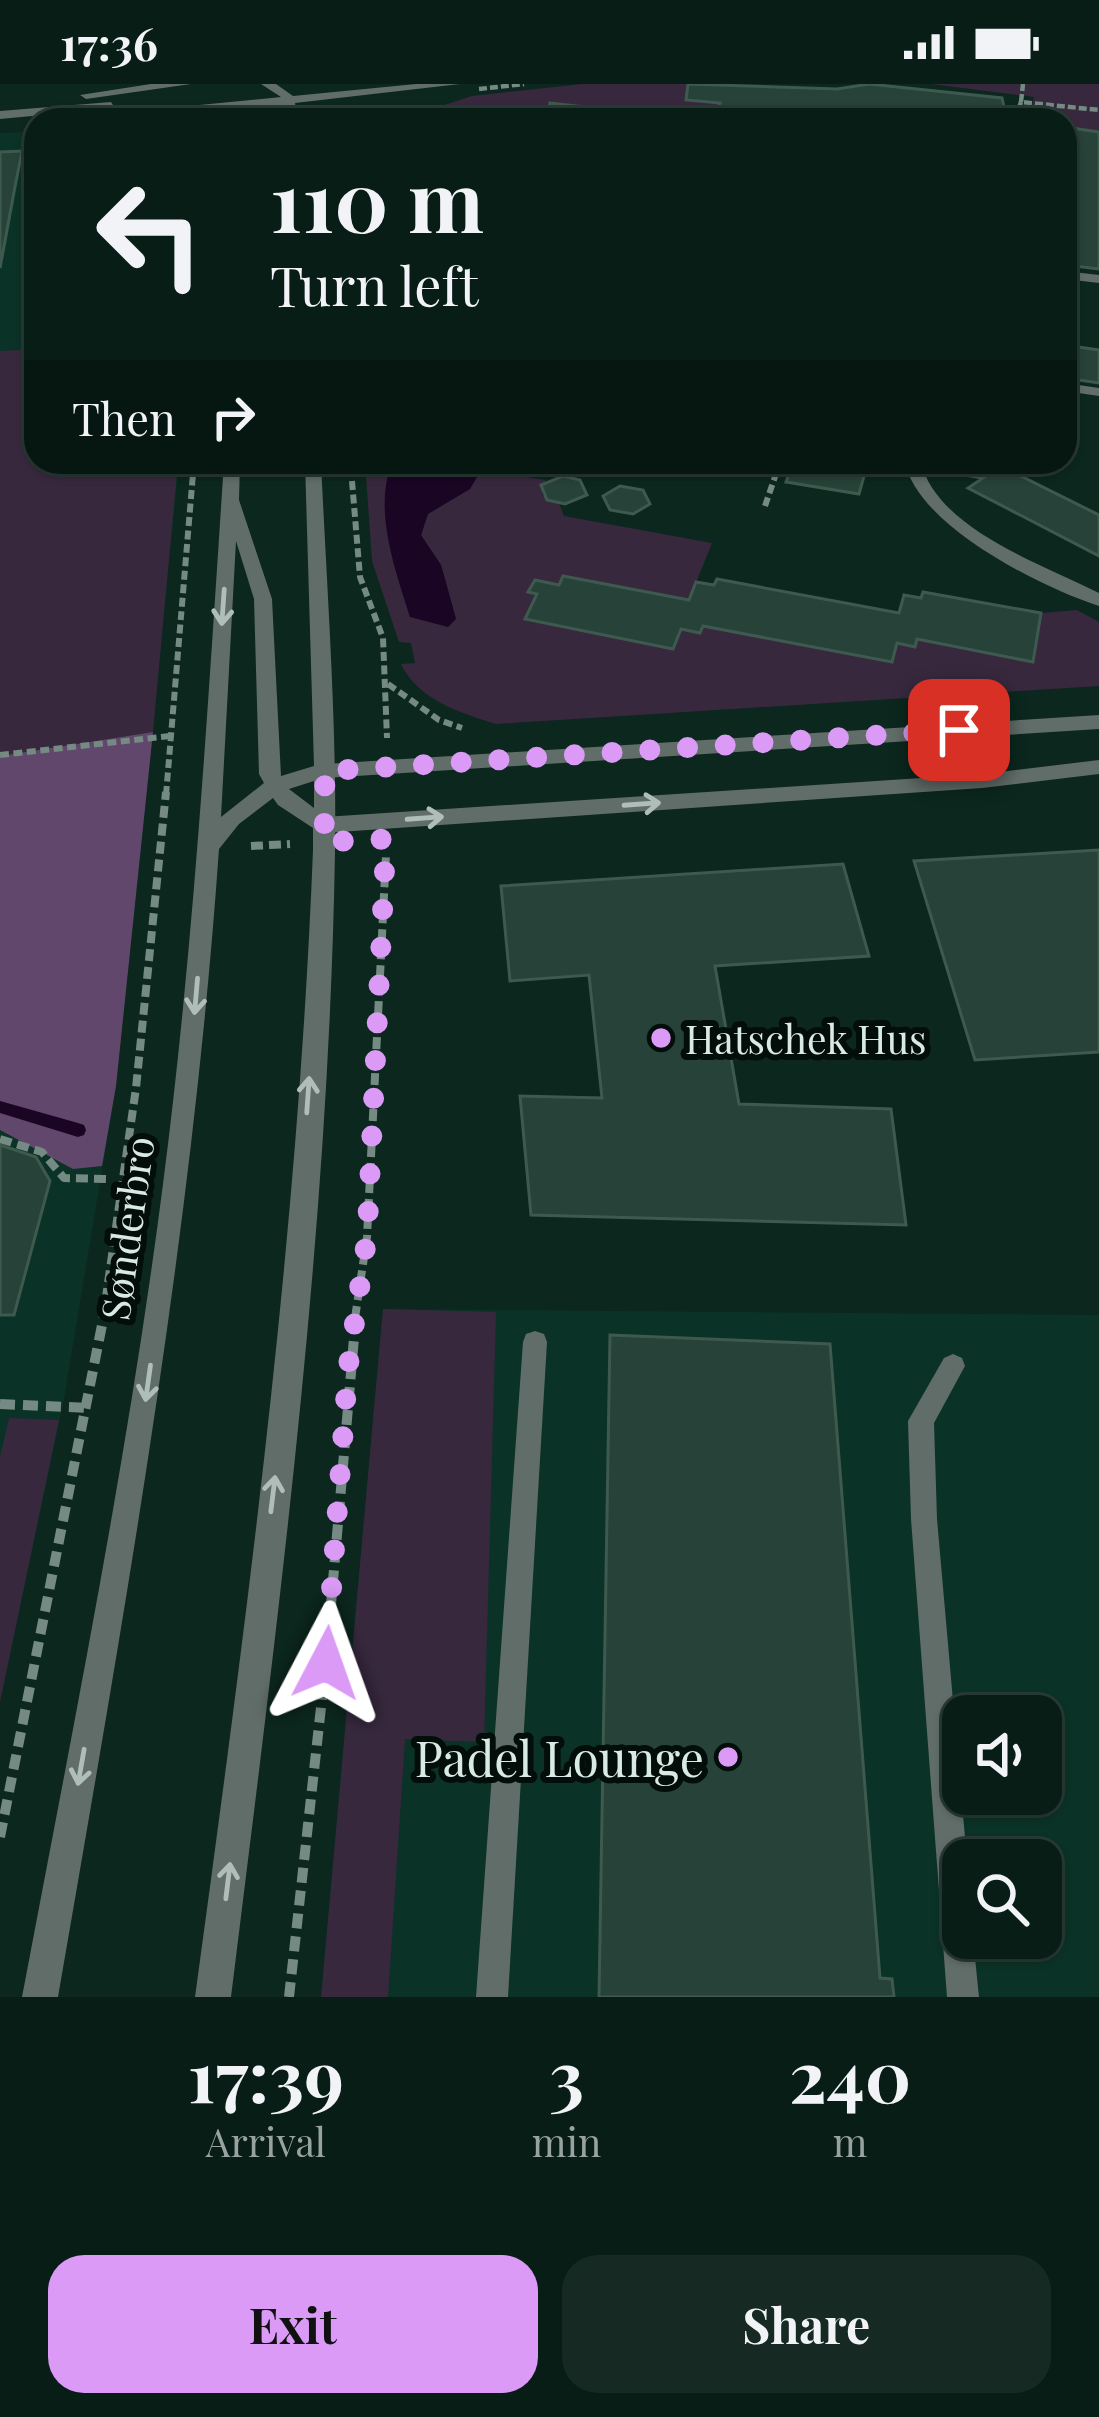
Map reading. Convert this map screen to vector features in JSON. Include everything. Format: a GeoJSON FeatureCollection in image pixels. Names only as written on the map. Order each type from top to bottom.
{"type":"FeatureCollection","features":[{"type":"Feature","properties":{"kind":"street"},"geometry":{"type":"LineString","coordinates":[[0,104],[185,84]]}},
{"type":"Feature","properties":{"kind":"street"},"geometry":{"type":"LineString","coordinates":[[181,108],[323,87],[382,92],[454,84]]}},
{"type":"Feature","properties":{"kind":"street"},"geometry":{"type":"LineString","coordinates":[[140,108],[269,97]]}},
{"type":"Feature","properties":{"kind":"street"},"geometry":{"type":"LineString","coordinates":[[213,1997],[288,1368],[324,834],[313,474]]}},
{"type":"Feature","properties":{"kind":"street"},"geometry":{"type":"LineString","coordinates":[[914,474],[934,510],[1099,600]]}},
{"type":"Feature","properties":{"kind":"street"},"geometry":{"type":"LineString","coordinates":[[231,476],[263,599],[266,729],[273,785],[324,834],[982,781],[1099,767]]}},
{"type":"Feature","properties":{"kind":"street","name":"Sønderbro"},"geometry":{"type":"LineString","coordinates":[[40,1997],[144,1409],[189,1070],[231,476]]}},
{"type":"Feature","properties":{"kind":"street"},"geometry":{"type":"LineString","coordinates":[[208,848],[242,807],[273,785],[325,771],[1099,722]]}},
{"type":"Feature","properties":{"kind":"lane"},"geometry":{"type":"LineString","coordinates":[[492,1997],[535,1342]]}},
{"type":"Feature","properties":{"kind":"lane"},"geometry":{"type":"LineString","coordinates":[[953,1366],[921,1420],[921,1440],[963,1997]]}},
{"type":"Feature","properties":{"kind":"path"},"geometry":{"type":"LineString","coordinates":[[1019,108],[1023,84]]}},
{"type":"Feature","properties":{"kind":"path"},"geometry":{"type":"LineString","coordinates":[[1021,101],[1099,110]]}},
{"type":"Feature","properties":{"kind":"path"},"geometry":{"type":"LineString","coordinates":[[0,1838],[90,1408],[125,1179],[193,474]]}},
{"type":"Feature","properties":{"kind":"path"},"geometry":{"type":"LineString","coordinates":[[351,474],[360,577],[380,627],[387,720]]}},
{"type":"Feature","properties":{"kind":"path"},"geometry":{"type":"LineString","coordinates":[[765,506],[776,474]]}},
{"type":"Feature","properties":{"kind":"path"},"geometry":{"type":"LineString","coordinates":[[387,683],[422,714],[474,733]]}},
{"type":"Feature","properties":{"kind":"path"},"geometry":{"type":"LineString","coordinates":[[0,755],[170,736]]}},
{"type":"Feature","properties":{"kind":"path"},"geometry":{"type":"LineString","coordinates":[[160,850],[324,834],[386,839],[367,1237],[348,1368],[326,1663],[289,1997]]}},
{"type":"Feature","properties":{"kind":"path"},"geometry":{"type":"LineString","coordinates":[[0,1139],[42,1152],[64,1178],[110,1179]]}},
{"type":"Feature","properties":{"kind":"path"},"geometry":{"type":"LineString","coordinates":[[0,1404],[90,1408]]}},
{"type":"Feature","properties":{"kind":"shaded area"},"geometry":{"type":"Polygon","coordinates":[[[582,84],[688,84],[686,100],[720,103],[717,108],[550,103],[549,108],[435,108],[472,96],[582,84]]]}},
{"type":"Feature","properties":{"kind":"shaded area"},"geometry":{"type":"Polygon","coordinates":[[[931,84],[1099,84],[1099,132],[1077,129],[1077,108],[1031,108],[1034,97],[931,84]]]}},
{"type":"Feature","properties":{"kind":"shaded area"},"geometry":{"type":"Polygon","coordinates":[[[24,132],[24,474],[178,474],[116,1086],[64,1399],[0,1702],[0,133],[24,132]]]}},
{"type":"Feature","properties":{"kind":"shaded area"},"geometry":{"type":"Polygon","coordinates":[[[24,350],[24,474],[177,474],[153,732],[0,756],[0,351],[24,350]]]}},
{"type":"Feature","properties":{"kind":"shaded area"},"geometry":{"type":"Polygon","coordinates":[[[366,474],[390,474],[390,504],[397,524],[456,619],[441,565],[421,536],[427,514],[470,489],[471,474],[546,480],[542,495],[559,503],[564,516],[712,543],[689,600],[563,576],[559,585],[535,580],[529,592],[537,594],[526,619],[673,649],[681,629],[700,633],[703,626],[891,662],[897,643],[915,646],[917,639],[1032,662],[1041,613],[1077,610],[1099,622],[1099,686],[496,724],[429,696],[409,676],[401,664],[415,663],[411,643],[399,642],[372,561],[366,474]]]}},
{"type":"Feature","properties":{"kind":"shaded area"},"geometry":{"type":"Polygon","coordinates":[[[388,474],[477,477],[470,489],[428,514],[421,535],[441,565],[456,619],[448,627],[410,617],[388,541],[388,474]]]}},
{"type":"Feature","properties":{"kind":"shaded area"},"geometry":{"type":"Polygon","coordinates":[[[153,732],[116,1086],[102,1166],[73,1169],[0,1130],[0,756],[153,732]]]}},
{"type":"Feature","properties":{"kind":"shaded area"},"geometry":{"type":"Polygon","coordinates":[[[383,1309],[1099,1315],[1099,1997],[321,1997],[383,1309]]]}},
{"type":"Feature","properties":{"kind":"shaded area"},"geometry":{"type":"Polygon","coordinates":[[[383,1309],[496,1312],[484,1742],[405,1739],[388,1997],[321,1997],[383,1309]]]}},
{"type":"Feature","properties":{"kind":"shaded area"},"geometry":{"type":"Polygon","coordinates":[[[9,1418],[59,1420],[0,1702],[0,1457],[9,1418]]]}},
{"type":"Feature","properties":{"kind":"building"},"geometry":{"type":"Polygon","coordinates":[[[688,84],[837,89],[869,84],[1002,98],[1004,108],[717,108],[720,103],[686,100],[688,84]]]}},
{"type":"Feature","properties":{"kind":"building"},"geometry":{"type":"Polygon","coordinates":[[[550,103],[594,108],[549,108],[550,103]]]}},
{"type":"Feature","properties":{"kind":"building"},"geometry":{"type":"Polygon","coordinates":[[[1077,129],[1099,132],[1099,269],[1077,266],[1077,129]]]}},
{"type":"Feature","properties":{"kind":"building"},"geometry":{"type":"Polygon","coordinates":[[[22,151],[14,192],[0,268],[0,152],[22,151]]]}},
{"type":"Feature","properties":{"kind":"building"},"geometry":{"type":"Polygon","coordinates":[[[1077,347],[1099,350],[1099,383],[1077,380],[1077,347]]]}},
{"type":"Feature","properties":{"kind":"building"},"geometry":{"type":"Polygon","coordinates":[[[789,474],[865,474],[859,494],[786,482],[789,474]]]}},
{"type":"Feature","properties":{"kind":"building"},"geometry":{"type":"Polygon","coordinates":[[[958,474],[1017,474],[1099,515],[1099,556],[968,488],[983,478],[958,474]]]}},
{"type":"Feature","properties":{"kind":"building"},"geometry":{"type":"Polygon","coordinates":[[[563,476],[580,480],[587,495],[565,504],[547,500],[541,485],[563,476]]]}},
{"type":"Feature","properties":{"kind":"building"},"geometry":{"type":"Polygon","coordinates":[[[620,486],[643,490],[650,504],[633,514],[610,510],[603,496],[620,486]]]}},
{"type":"Feature","properties":{"kind":"building"},"geometry":{"type":"Polygon","coordinates":[[[563,576],[689,600],[696,582],[714,585],[717,579],[899,613],[904,595],[921,598],[923,592],[1041,613],[1033,662],[917,639],[915,647],[897,643],[892,662],[703,626],[700,633],[681,629],[673,649],[525,619],[537,594],[528,592],[535,580],[559,585],[563,576]]]}},
{"type":"Feature","properties":{"kind":"building"},"geometry":{"type":"Polygon","coordinates":[[[1099,850],[1099,1052],[975,1060],[914,861],[1099,850]]]}},
{"type":"Feature","properties":{"kind":"building","name":"Hatschek Hus"},"geometry":{"type":"Polygon","coordinates":[[[843,864],[869,956],[715,966],[739,1104],[891,1109],[906,1225],[531,1215],[520,1096],[602,1098],[589,975],[510,981],[501,886],[843,864]]]}},
{"type":"Feature","properties":{"kind":"building"},"geometry":{"type":"Polygon","coordinates":[[[0,1145],[36,1157],[50,1181],[14,1315],[0,1315],[0,1145]]]}},
{"type":"Feature","properties":{"kind":"building"},"geometry":{"type":"Polygon","coordinates":[[[610,1335],[830,1344],[880,1978],[892,1979],[894,1997],[599,1997],[610,1335]]]}},
{"type":"Feature","properties":{"kind":"waterway"},"geometry":{"type":"LineString","coordinates":[[0,1107],[78,1130]]}},
{"type":"Feature","properties":{"kind":"place","name":"Hatschek Hus"},"geometry":{"type":"Point","coordinates":[661,1038]}},
{"type":"Feature","properties":{"kind":"place","name":"Padel Lounge"},"geometry":{"type":"Point","coordinates":[728,1757]}},
{"type":"Feature","properties":{"kind":"route"},"geometry":{"type":"LineString","coordinates":[[326,1663],[348,1368],[367,1237],[381,1027],[386,839],[324,842],[325,771],[959,730]]}}]}
